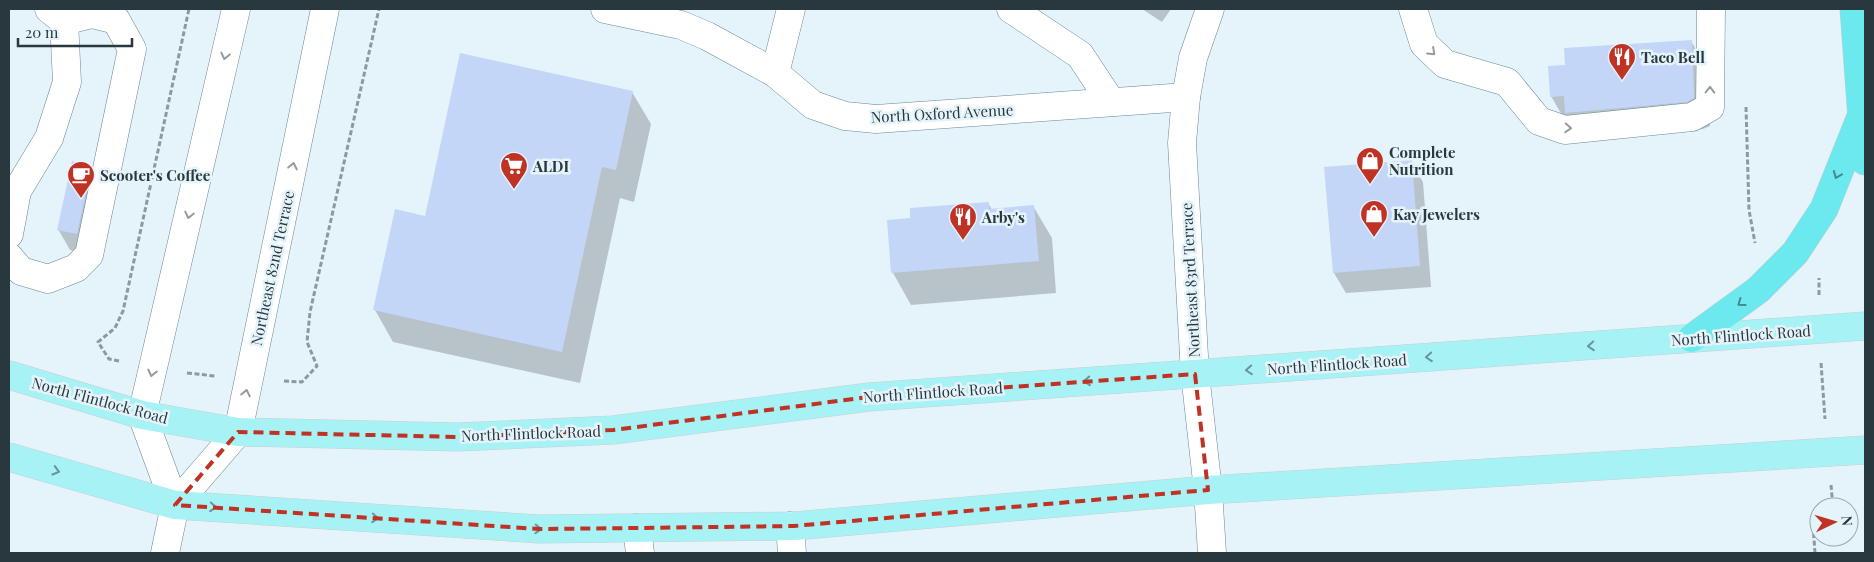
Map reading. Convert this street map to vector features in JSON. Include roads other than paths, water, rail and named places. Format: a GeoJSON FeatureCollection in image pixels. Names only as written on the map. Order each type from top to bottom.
{"type":"FeatureCollection","features":[{"type":"Feature","properties":{"kind":"highway"},"geometry":{"type":"LineString","coordinates":[[1854,9],[1865,161]]}},
{"type":"Feature","properties":{"kind":"highway"},"geometry":{"type":"LineString","coordinates":[[1692,338],[1758,290],[1795,253],[1824,209],[1862,114]]}},
{"type":"Feature","properties":{"kind":"main road","name":"North Flintlock Road"},"geometry":{"type":"LineString","coordinates":[[9,375],[142,414],[238,432],[458,436],[613,430],[869,397],[1865,326]]}},
{"type":"Feature","properties":{"kind":"main road"},"geometry":{"type":"LineString","coordinates":[[9,457],[174,505],[539,529],[638,541],[1208,490],[1865,450]]}},
{"type":"Feature","properties":{"kind":"street"},"geometry":{"type":"LineString","coordinates":[[165,553],[174,505],[142,414],[236,9]]}},
{"type":"Feature","properties":{"kind":"street","name":"Northeast 82nd Terrace"},"geometry":{"type":"LineString","coordinates":[[174,505],[238,432],[325,9]]}},
{"type":"Feature","properties":{"kind":"street","name":"North Oxford Avenue"},"geometry":{"type":"LineString","coordinates":[[605,9],[683,17],[707,36],[775,73],[813,105],[845,116],[876,119],[1186,97]]}},
{"type":"Feature","properties":{"kind":"street"},"geometry":{"type":"LineString","coordinates":[[775,73],[791,9]]}},
{"type":"Feature","properties":{"kind":"street"},"geometry":{"type":"LineString","coordinates":[[1011,9],[1080,54],[1111,102]]}},
{"type":"Feature","properties":{"kind":"street","name":"Northeast 83rd Terrace"},"geometry":{"type":"LineString","coordinates":[[1210,9],[1193,58],[1186,97],[1182,143],[1195,374],[1208,490],[1212,553]]}},
{"type":"Feature","properties":{"kind":"street"},"geometry":{"type":"LineString","coordinates":[[1413,9],[1424,44],[1445,64],[1506,82],[1539,121],[1565,130],[1692,116],[1710,107],[1711,9]]}},
{"type":"Feature","properties":{"kind":"street"},"geometry":{"type":"LineString","coordinates":[[9,234],[17,191],[49,138],[67,82],[56,15],[92,14],[116,20],[132,49],[89,255],[76,268],[48,279],[21,271],[9,257]]}},
{"type":"Feature","properties":{"kind":"street"},"geometry":{"type":"LineString","coordinates":[[790,526],[792,553]]}},
{"type":"Feature","properties":{"kind":"place","name":"Taco Bell"},"geometry":{"type":"Point","coordinates":[1622,81]}},
{"type":"Feature","properties":{"kind":"place","name":"Complete Nutrition"},"geometry":{"type":"Point","coordinates":[1370,185]}},
{"type":"Feature","properties":{"kind":"place","name":"ALDI"},"geometry":{"type":"Point","coordinates":[514,190]}},
{"type":"Feature","properties":{"kind":"place","name":"Scooter's Coffee"},"geometry":{"type":"Point","coordinates":[81,199]}},
{"type":"Feature","properties":{"kind":"place","name":"Kay Jewelers"},"geometry":{"type":"Point","coordinates":[1374,238]}},
{"type":"Feature","properties":{"kind":"place","name":"Arby's"},"geometry":{"type":"Point","coordinates":[963,241]}}]}
